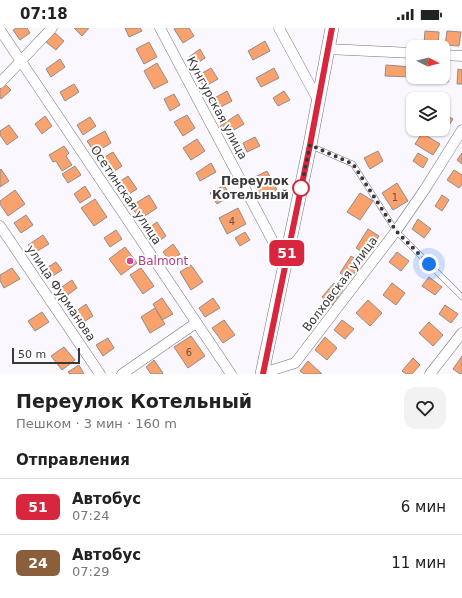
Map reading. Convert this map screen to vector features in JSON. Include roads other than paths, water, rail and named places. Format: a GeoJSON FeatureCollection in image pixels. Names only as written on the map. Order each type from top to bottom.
{"type":"FeatureCollection","features":[{"type":"Feature","properties":{"kind":"street"},"geometry":{"type":"LineString","coordinates":[[0,83],[52,28]]}},
{"type":"Feature","properties":{"kind":"street","name":"Кунгурская улица"},"geometry":{"type":"LineString","coordinates":[[160,28],[285,264]]}},
{"type":"Feature","properties":{"kind":"street"},"geometry":{"type":"LineString","coordinates":[[279,28],[318,100]]}},
{"type":"Feature","properties":{"kind":"street"},"geometry":{"type":"LineString","coordinates":[[263,373],[310,145],[332,28]]}},
{"type":"Feature","properties":{"kind":"street","name":"Осетинская улица"},"geometry":{"type":"LineString","coordinates":[[0,30],[231,374]]}},
{"type":"Feature","properties":{"kind":"street"},"geometry":{"type":"LineString","coordinates":[[327,49],[406,53]]}},
{"type":"Feature","properties":{"kind":"street"},"geometry":{"type":"LineString","coordinates":[[450,55],[462,56]]}},
{"type":"Feature","properties":{"kind":"street","name":"Волховская улица"},"geometry":{"type":"LineString","coordinates":[[263,373],[295,364],[396,231],[425,189],[462,130]]}},
{"type":"Feature","properties":{"kind":"street","name":"улица Фурманова"},"geometry":{"type":"LineString","coordinates":[[0,226],[100,374]]}},
{"type":"Feature","properties":{"kind":"street"},"geometry":{"type":"LineString","coordinates":[[122,374],[196,323]]}},
{"type":"Feature","properties":{"kind":"street"},"geometry":{"type":"LineString","coordinates":[[430,374],[462,333]]}},
{"type":"Feature","properties":{"kind":"lane"},"geometry":{"type":"LineString","coordinates":[[310,145],[353,164],[396,231],[462,297]]}},
{"type":"Feature","properties":{"kind":"place","name":"Переулок Котельный"},"geometry":{"type":"Point","coordinates":[301,188]}},
{"type":"Feature","properties":{"kind":"place","name":"Balmont"},"geometry":{"type":"Point","coordinates":[130,261]}}]}
